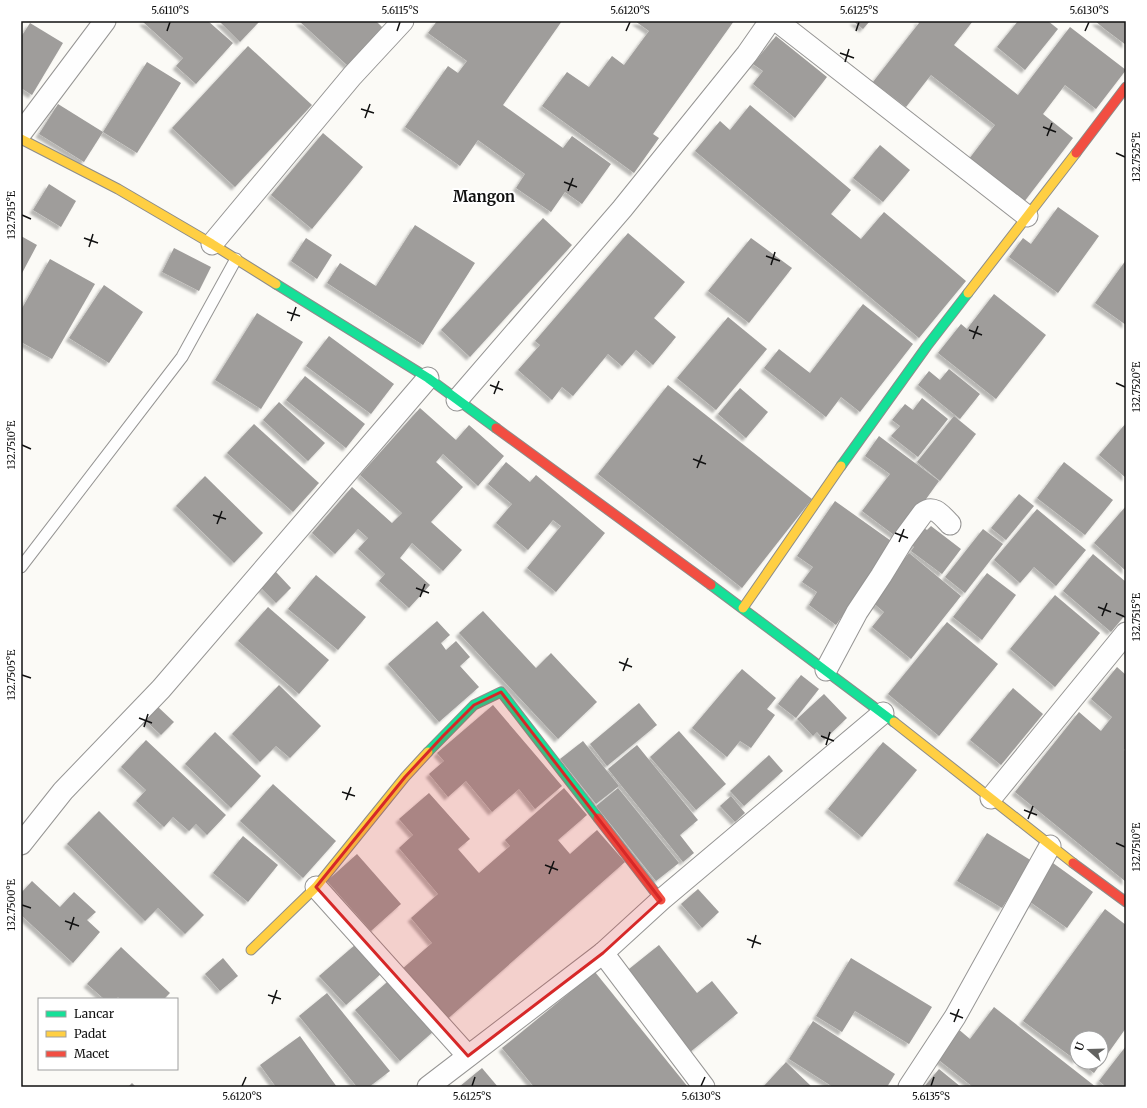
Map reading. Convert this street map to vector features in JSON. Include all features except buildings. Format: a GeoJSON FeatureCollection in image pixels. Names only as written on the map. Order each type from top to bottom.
{"type":"FeatureCollection","features":[{"type":"Feature","properties":{"kind":"main road"},"geometry":{"type":"LineString","coordinates":[[743,608],[837,472],[927,346],[1126,87]]}},
{"type":"Feature","properties":{"kind":"main road"},"geometry":{"type":"LineString","coordinates":[[21,139],[118,189],[212,244],[428,378],[826,670],[883,713],[1050,846],[1126,902]]}},
{"type":"Feature","properties":{"kind":"main road"},"geometry":{"type":"LineString","coordinates":[[251,950],[316,887],[405,777],[443,736],[474,705],[501,692],[661,900]]}},
{"type":"Feature","properties":{"kind":"street"},"geometry":{"type":"LineString","coordinates":[[21,133],[105,21]]}},
{"type":"Feature","properties":{"kind":"street"},"geometry":{"type":"LineString","coordinates":[[212,244],[352,76],[403,21]]}},
{"type":"Feature","properties":{"kind":"street"},"geometry":{"type":"LineString","coordinates":[[457,400],[622,209],[746,54],[770,21]]}},
{"type":"Feature","properties":{"kind":"street"},"geometry":{"type":"LineString","coordinates":[[777,21],[1027,216]]}},
{"type":"Feature","properties":{"kind":"street"},"geometry":{"type":"LineString","coordinates":[[21,844],[63,791],[161,689],[428,378]]}},
{"type":"Feature","properties":{"kind":"street"},"geometry":{"type":"LineString","coordinates":[[826,670],[856,612],[881,576],[903,540],[923,513],[932,509],[950,524]]}},
{"type":"Feature","properties":{"kind":"street"},"geometry":{"type":"LineString","coordinates":[[991,798],[1126,633]]}},
{"type":"Feature","properties":{"kind":"street"},"geometry":{"type":"LineString","coordinates":[[428,1087],[603,953],[661,900],[883,713]]}},
{"type":"Feature","properties":{"kind":"street"},"geometry":{"type":"LineString","coordinates":[[909,1087],[955,1017],[1050,846]]}},
{"type":"Feature","properties":{"kind":"street"},"geometry":{"type":"LineString","coordinates":[[316,887],[468,1056]]}},
{"type":"Feature","properties":{"kind":"street"},"geometry":{"type":"LineString","coordinates":[[603,953],[704,1087]]}},
{"type":"Feature","properties":{"kind":"lane"},"geometry":{"type":"LineString","coordinates":[[21,567],[182,356],[236,259]]}},
{"type":"Feature","properties":{"kind":"highlighted area"},"geometry":{"type":"Polygon","coordinates":[[[501,692],[661,900],[603,953],[468,1056],[316,887],[405,777],[443,736],[474,705],[501,692]]]}},
{"type":"Feature","properties":{"kind":"traffic: fast"},"geometry":{"type":"LineString","coordinates":[[276,284],[428,378],[496,428]]}},
{"type":"Feature","properties":{"kind":"traffic: fast"},"geometry":{"type":"LineString","coordinates":[[841,466],[927,346],[968,293]]}},
{"type":"Feature","properties":{"kind":"traffic: fast"},"geometry":{"type":"LineString","coordinates":[[711,585],[894,722]]}},
{"type":"Feature","properties":{"kind":"traffic: fast"},"geometry":{"type":"LineString","coordinates":[[428,752],[474,705],[501,692],[598,818]]}},
{"type":"Feature","properties":{"kind":"traffic: slow"},"geometry":{"type":"LineString","coordinates":[[21,139],[118,189],[212,244],[276,284]]}},
{"type":"Feature","properties":{"kind":"traffic: slow"},"geometry":{"type":"LineString","coordinates":[[968,293],[1076,153]]}},
{"type":"Feature","properties":{"kind":"traffic: slow"},"geometry":{"type":"LineString","coordinates":[[743,608],[841,466]]}},
{"type":"Feature","properties":{"kind":"traffic: slow"},"geometry":{"type":"LineString","coordinates":[[894,722],[1073,863]]}},
{"type":"Feature","properties":{"kind":"traffic: slow"},"geometry":{"type":"LineString","coordinates":[[251,950],[316,887],[405,777],[428,752]]}},
{"type":"Feature","properties":{"kind":"traffic: jam"},"geometry":{"type":"LineString","coordinates":[[1076,153],[1126,87]]}},
{"type":"Feature","properties":{"kind":"traffic: jam"},"geometry":{"type":"LineString","coordinates":[[496,428],[711,585]]}},
{"type":"Feature","properties":{"kind":"traffic: jam"},"geometry":{"type":"LineString","coordinates":[[598,818],[661,900]]}},
{"type":"Feature","properties":{"kind":"traffic: jam"},"geometry":{"type":"LineString","coordinates":[[1073,863],[1126,902]]}},
{"type":"Feature","properties":{"kind":"district","name":"Mangon"},"geometry":{"type":"Point","coordinates":[484,197]}}]}
